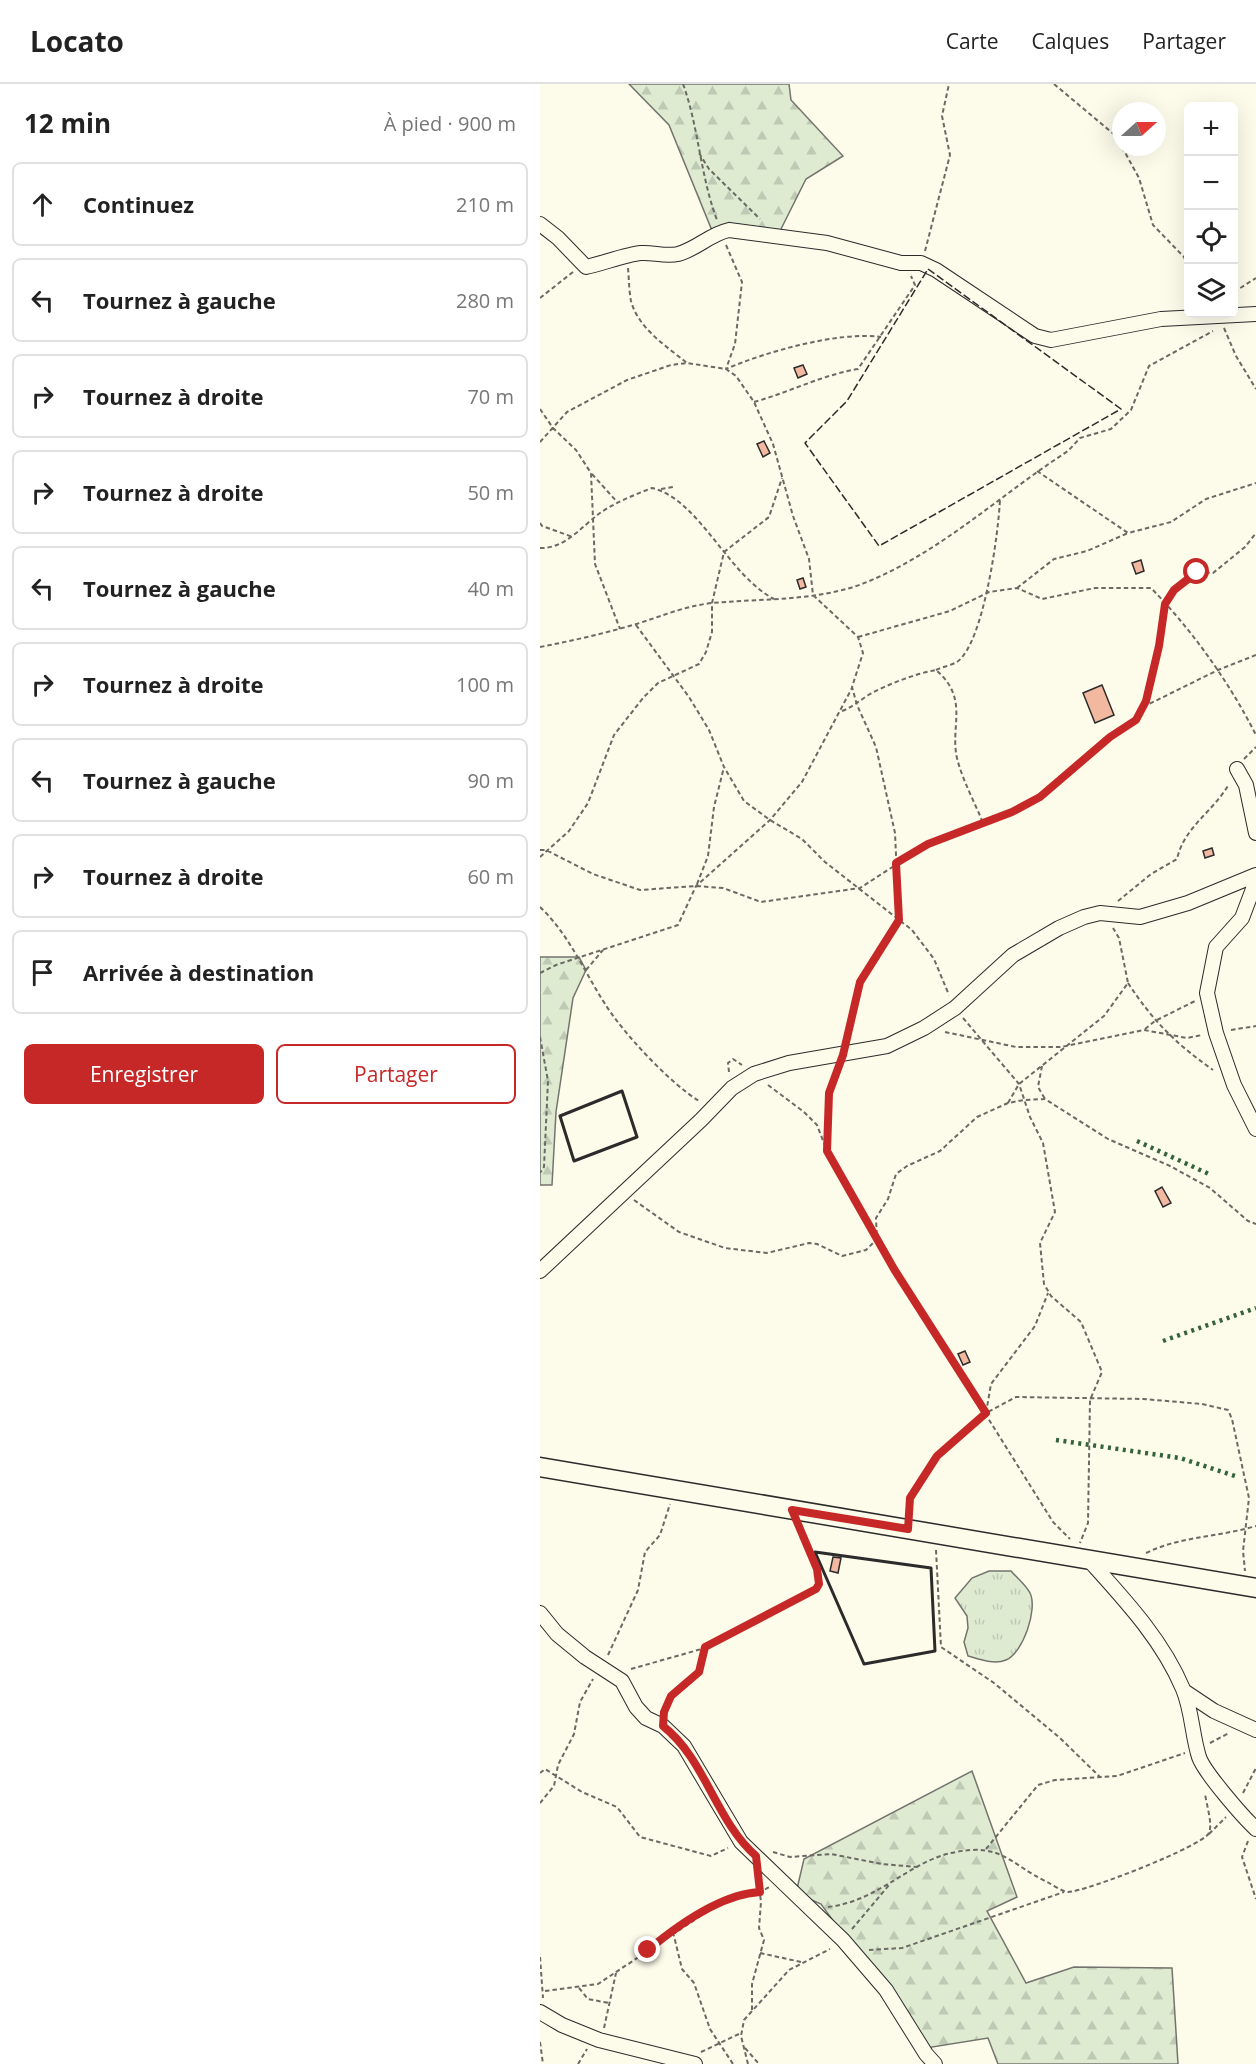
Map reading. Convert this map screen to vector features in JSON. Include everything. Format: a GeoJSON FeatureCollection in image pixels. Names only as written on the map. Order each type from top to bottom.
{"type":"FeatureCollection","features":[{"type":"Feature","properties":{"kind":"street"},"geometry":{"type":"LineString","coordinates":[[540,224],[558,238],[585,267],[640,253],[662,256],[678,254],[721,231],[729,230],[827,243],[901,263],[921,263],[936,270],[1035,336],[1052,340],[1161,319],[1221,321],[1256,314]]}},
{"type":"Feature","properties":{"kind":"street"},"geometry":{"type":"LineString","coordinates":[[1237,769],[1246,785],[1256,833]]}},
{"type":"Feature","properties":{"kind":"street"},"geometry":{"type":"LineString","coordinates":[[540,1271],[732,1088],[754,1074],[789,1063],[887,1046],[924,1028],[955,1008],[1013,955],[1077,920],[1100,913],[1140,917],[1188,903],[1256,875]]}},
{"type":"Feature","properties":{"kind":"street"},"geometry":{"type":"LineString","coordinates":[[1256,881],[1242,918],[1216,947],[1208,993],[1216,1033],[1234,1085],[1256,1129]]}},
{"type":"Feature","properties":{"kind":"street"},"geometry":{"type":"LineString","coordinates":[[540,1467],[1252,1587]]}},
{"type":"Feature","properties":{"kind":"street"},"geometry":{"type":"LineString","coordinates":[[1089,1559],[1140,1616],[1164,1652],[1184,1691],[1199,1754],[1255,1828]]}},
{"type":"Feature","properties":{"kind":"street"},"geometry":{"type":"LineString","coordinates":[[540,1613],[557,1634],[622,1681],[636,1707],[646,1718],[663,1726],[684,1746],[741,1842],[847,1945],[886,1990],[926,2054],[935,2064]]}},
{"type":"Feature","properties":{"kind":"street"},"geometry":{"type":"LineString","coordinates":[[1184,1691],[1214,1711],[1252,1727]]}},
{"type":"Feature","properties":{"kind":"street"},"geometry":{"type":"LineString","coordinates":[[540,2012],[562,2025],[595,2038],[690,2062]]}},
{"type":"Feature","properties":{"kind":"path"},"geometry":{"type":"LineString","coordinates":[[683,84],[692,108],[697,150],[721,231],[742,282],[735,344],[726,369]]}},
{"type":"Feature","properties":{"kind":"path"},"geometry":{"type":"LineString","coordinates":[[754,402],[791,392],[833,374],[858,369],[915,285],[949,163],[950,155],[942,116],[950,84]]}},
{"type":"Feature","properties":{"kind":"path"},"geometry":{"type":"LineString","coordinates":[[1054,84],[1112,133]]}},
{"type":"Feature","properties":{"kind":"path"},"geometry":{"type":"LineString","coordinates":[[697,150],[709,169],[778,235]]}},
{"type":"Feature","properties":{"kind":"path"},"geometry":{"type":"LineString","coordinates":[[1127,156],[1139,178],[1153,225],[1187,264]]}},
{"type":"Feature","properties":{"kind":"path"},"geometry":{"type":"LineString","coordinates":[[627,257],[631,300],[636,312],[654,336],[687,363]]}},
{"type":"Feature","properties":{"kind":"path"},"geometry":{"type":"LineString","coordinates":[[901,263],[915,285]]}},
{"type":"Feature","properties":{"kind":"path"},"geometry":{"type":"LineString","coordinates":[[540,298],[577,269],[585,267]]}},
{"type":"Feature","properties":{"kind":"path"},"geometry":{"type":"LineString","coordinates":[[1238,289],[1256,278]]}},
{"type":"Feature","properties":{"kind":"path"},"geometry":{"type":"LineString","coordinates":[[540,648],[636,625],[673,611],[712,603],[813,595],[854,587],[912,560],[1068,451],[1080,438],[1111,429],[1131,410],[1149,366],[1221,321],[1236,356],[1256,389]]}},
{"type":"Feature","properties":{"kind":"path"},"geometry":{"type":"LineString","coordinates":[[726,369],[783,349],[835,340],[881,337]]}},
{"type":"Feature","properties":{"kind":"path"},"geometry":{"type":"LineString","coordinates":[[540,442],[567,412],[627,380],[687,363],[726,369],[736,376],[754,402],[773,444],[809,559],[813,595],[858,636],[862,653],[852,687],[842,711],[802,782],[770,820],[696,886]]}},
{"type":"Feature","properties":{"kind":"path"},"geometry":{"type":"LineString","coordinates":[[540,409],[553,428],[576,450],[590,472],[618,502]]}},
{"type":"Feature","properties":{"kind":"path"},"geometry":{"type":"LineString","coordinates":[[1037,471],[1128,533]]}},
{"type":"Feature","properties":{"kind":"path"},"geometry":{"type":"LineString","coordinates":[[590,472],[595,564],[620,629]]}},
{"type":"Feature","properties":{"kind":"path"},"geometry":{"type":"LineString","coordinates":[[540,857],[569,831],[588,803],[614,735],[658,683],[699,664],[706,652],[712,632],[712,603],[724,552],[769,517],[782,478]]}},
{"type":"Feature","properties":{"kind":"path"},"geometry":{"type":"LineString","coordinates":[[858,636],[950,611],[989,592],[1017,588],[1054,559],[1087,550],[1128,533],[1172,522],[1206,499],[1256,483]]}},
{"type":"Feature","properties":{"kind":"path"},"geometry":{"type":"LineString","coordinates":[[540,548],[573,537],[618,502],[652,488],[673,488]]}},
{"type":"Feature","properties":{"kind":"path"},"geometry":{"type":"LineString","coordinates":[[660,489],[674,498],[724,552],[745,579],[758,590],[775,599]]}},
{"type":"Feature","properties":{"kind":"path"},"geometry":{"type":"LineString","coordinates":[[842,711],[856,705],[870,694],[921,672],[936,670],[958,661],[966,651],[989,592],[1000,498]]}},
{"type":"Feature","properties":{"kind":"path"},"geometry":{"type":"LineString","coordinates":[[540,522],[542,526],[573,537]]}},
{"type":"Feature","properties":{"kind":"path"},"geometry":{"type":"LineString","coordinates":[[540,850],[546,850],[593,874],[640,890],[696,886],[723,888],[761,903],[860,888],[928,844],[983,823],[1040,797],[1110,737],[1136,720],[1143,707],[1159,646],[1165,604],[1174,590],[1197,572],[1213,573],[1245,547],[1256,533]]}},
{"type":"Feature","properties":{"kind":"path"},"geometry":{"type":"LineString","coordinates":[[1017,588],[1042,599],[1095,588],[1151,588],[1218,670],[1237,697],[1256,735]]}},
{"type":"Feature","properties":{"kind":"path"},"geometry":{"type":"LineString","coordinates":[[636,625],[709,730],[724,767],[744,801],[802,839],[825,862],[899,920],[934,959],[955,1008],[1019,1084],[1043,1143],[1055,1212],[1040,1243],[1044,1284],[1049,1292],[1081,1322],[1102,1372],[1090,1400],[1088,1421],[1091,1453],[1088,1523],[1078,1548],[1089,1559]]}},
{"type":"Feature","properties":{"kind":"path"},"geometry":{"type":"LineString","coordinates":[[1143,707],[1218,670],[1256,655]]}},
{"type":"Feature","properties":{"kind":"path"},"geometry":{"type":"LineString","coordinates":[[936,670],[945,677],[952,692],[957,710],[957,760],[983,823]]}},
{"type":"Feature","properties":{"kind":"path"},"geometry":{"type":"LineString","coordinates":[[827,1151],[829,1093],[843,1055],[860,982],[899,920],[895,833],[876,747],[856,705],[852,687]]}},
{"type":"Feature","properties":{"kind":"path"},"geometry":{"type":"LineString","coordinates":[[540,973],[579,957],[678,925],[708,856],[714,807],[724,767]]}},
{"type":"Feature","properties":{"kind":"path"},"geometry":{"type":"LineString","coordinates":[[540,907],[579,957],[617,1021],[678,1087],[712,1109]]}},
{"type":"Feature","properties":{"kind":"path"},"geometry":{"type":"LineString","coordinates":[[586,970],[603,950]]}},
{"type":"Feature","properties":{"kind":"path"},"geometry":{"type":"LineString","coordinates":[[1128,983],[1166,1034],[1234,1085]]}},
{"type":"Feature","properties":{"kind":"path"},"geometry":{"type":"LineString","coordinates":[[1144,1030],[1155,1021],[1208,993]]}},
{"type":"Feature","properties":{"kind":"path"},"geometry":{"type":"LineString","coordinates":[[924,1028],[1016,1047],[1061,1047],[1144,1030],[1187,1038],[1256,1026]]}},
{"type":"Feature","properties":{"kind":"path"},"geometry":{"type":"LineString","coordinates":[[540,1037],[548,1082],[544,1167],[540,1173]]}},
{"type":"Feature","properties":{"kind":"path"},"geometry":{"type":"LineString","coordinates":[[1042,1065],[1038,1087],[1045,1100],[1108,1139],[1170,1166],[1210,1188],[1248,1221],[1256,1224]]}},
{"type":"Feature","properties":{"kind":"path"},"geometry":{"type":"LineString","coordinates":[[754,1074],[804,1112],[817,1125],[827,1151],[877,1239],[1053,1522],[1070,1539]]}},
{"type":"Feature","properties":{"kind":"path"},"geometry":{"type":"LineString","coordinates":[[624,1193],[680,1232],[725,1248],[767,1253],[817,1244],[842,1256],[866,1250],[877,1239],[876,1218],[888,1199],[896,1174],[907,1166],[940,1151],[977,1117],[1008,1103],[1045,1100]]}},
{"type":"Feature","properties":{"kind":"path"},"geometry":{"type":"LineString","coordinates":[[986,1413],[991,1384],[1035,1326],[1049,1292]]}},
{"type":"Feature","properties":{"kind":"path"},"geometry":{"type":"LineString","coordinates":[[908,1529],[910,1498],[937,1456],[986,1413],[1016,1398],[1090,1400],[1143,1398],[1202,1404],[1228,1410],[1232,1419],[1249,1498],[1243,1551],[1252,1587]]}},
{"type":"Feature","properties":{"kind":"path"},"geometry":{"type":"LineString","coordinates":[[608,1671],[638,1590],[645,1552],[660,1535],[668,1518],[673,1490]]}},
{"type":"Feature","properties":{"kind":"path"},"geometry":{"type":"LineString","coordinates":[[540,1803],[554,1786],[558,1765],[574,1734],[580,1702],[590,1681],[608,1671],[705,1647],[753,1624],[816,1589],[819,1584],[817,1569],[792,1510]]}},
{"type":"Feature","properties":{"kind":"path"},"geometry":{"type":"LineString","coordinates":[[1122,1565],[1168,1542],[1256,1526]]}},
{"type":"Feature","properties":{"kind":"path"},"geometry":{"type":"LineString","coordinates":[[936,1534],[941,1647],[994,1683],[1060,1737],[1100,1777]]}},
{"type":"Feature","properties":{"kind":"path"},"geometry":{"type":"LineString","coordinates":[[663,1726],[664,1712],[671,1696],[699,1672],[705,1647]]}},
{"type":"Feature","properties":{"kind":"path"},"geometry":{"type":"LineString","coordinates":[[986,1848],[1038,1785],[1055,1780],[1117,1776],[1199,1754],[1252,1727]]}},
{"type":"Feature","properties":{"kind":"path"},"geometry":{"type":"LineString","coordinates":[[748,2064],[741,2033],[744,2020],[789,1970],[801,1962],[847,1945],[902,1948],[1146,1866],[1203,1842],[1210,1828],[1199,1754]]}},
{"type":"Feature","properties":{"kind":"path"},"geometry":{"type":"LineString","coordinates":[[1255,1828],[1242,1857],[1256,1899]]}},
{"type":"Feature","properties":{"kind":"path"},"geometry":{"type":"LineString","coordinates":[[811,1910],[865,1899],[918,1867],[954,1852],[986,1848],[1066,1892]]}},
{"type":"Feature","properties":{"kind":"path"},"geometry":{"type":"LineString","coordinates":[[752,2010],[752,1984],[764,1940],[759,1928],[760,1892],[756,1856]]}},
{"type":"Feature","properties":{"kind":"path"},"geometry":{"type":"LineString","coordinates":[[545,1991],[598,1984],[673,1931],[723,1902],[741,1894],[760,1892],[780,1881]]}},
{"type":"Feature","properties":{"kind":"path"},"geometry":{"type":"LineString","coordinates":[[847,1945],[892,1883]]}},
{"type":"Feature","properties":{"kind":"path"},"geometry":{"type":"LineString","coordinates":[[673,1931],[682,1969],[694,1983],[710,2029],[733,2064]]}},
{"type":"Feature","properties":{"kind":"path"},"geometry":{"type":"LineString","coordinates":[[759,1953],[801,1962]]}},
{"type":"Feature","properties":{"kind":"path"},"geometry":{"type":"LineString","coordinates":[[540,1957],[545,1991],[540,2012]]}},
{"type":"Feature","properties":{"kind":"path"},"geometry":{"type":"LineString","coordinates":[[578,2064],[606,2025],[616,1973]]}},
{"type":"Feature","properties":{"kind":"path"},"geometry":{"type":"LineString","coordinates":[[579,1988],[588,1999],[609,2003]]}},
{"type":"Feature","properties":{"kind":"path"},"geometry":{"type":"LineString","coordinates":[[690,2062],[741,2033]]}},
{"type":"Feature","properties":{"kind":"path"},"geometry":{"type":"LineString","coordinates":[[540,2042],[543,2064]]}},
{"type":"Feature","properties":{"kind":"path"},"geometry":{"type":"LineString","coordinates":[[744,2047],[759,2064]]}},
{"type":"Feature","properties":{"kind":"green space"},"geometry":{"type":"Polygon","coordinates":[[[629,84],[789,84],[791,100],[843,156],[806,179],[778,235],[715,233],[669,125],[629,84]]]}},
{"type":"Feature","properties":{"kind":"green space"},"geometry":{"type":"Polygon","coordinates":[[[540,957],[579,957],[586,970],[573,998],[556,1112],[552,1185],[540,1185],[540,957]]]}},
{"type":"Feature","properties":{"kind":"green space"},"geometry":{"type":"Polygon","coordinates":[[[989,1571],[1011,1571],[1024,1584],[1032,1600],[1027,1630],[1018,1649],[1006,1660],[997,1662],[968,1656],[964,1642],[968,1628],[967,1616],[955,1598],[972,1578],[989,1571]]]}},
{"type":"Feature","properties":{"kind":"green space"},"geometry":{"type":"Polygon","coordinates":[[[972,1771],[1017,1897],[987,1911],[1026,1983],[1074,1967],[1172,1968],[1178,2064],[998,2064],[988,2038],[926,2048],[821,1904],[796,1893],[804,1859],[972,1771]]]}},
{"type":"Feature","properties":{"kind":"building"},"geometry":{"type":"Polygon","coordinates":[[[803,365],[807,374],[798,378],[794,368],[803,365]]]}},
{"type":"Feature","properties":{"kind":"building"},"geometry":{"type":"Polygon","coordinates":[[[764,441],[770,453],[763,457],[757,444],[764,441]]]}},
{"type":"Feature","properties":{"kind":"building"},"geometry":{"type":"Polygon","coordinates":[[[1141,560],[1144,571],[1136,574],[1132,563],[1141,560]]]}},
{"type":"Feature","properties":{"kind":"building"},"geometry":{"type":"Polygon","coordinates":[[[803,578],[806,587],[800,589],[797,580],[803,578]]]}},
{"type":"Feature","properties":{"kind":"building"},"geometry":{"type":"Polygon","coordinates":[[[1102,685],[1114,715],[1095,723],[1083,693],[1102,685]]]}},
{"type":"Feature","properties":{"kind":"building"},"geometry":{"type":"Polygon","coordinates":[[[1212,848],[1214,855],[1205,858],[1203,851],[1212,848]]]}},
{"type":"Feature","properties":{"kind":"building"},"geometry":{"type":"Polygon","coordinates":[[[1162,1187],[1171,1203],[1163,1207],[1155,1191],[1162,1187]]]}},
{"type":"Feature","properties":{"kind":"building"},"geometry":{"type":"Polygon","coordinates":[[[965,1351],[970,1362],[963,1365],[958,1354],[965,1351]]]}},
{"type":"Feature","properties":{"kind":"building"},"geometry":{"type":"Polygon","coordinates":[[[833,1557],[841,1558],[838,1573],[830,1571],[833,1557]]]}},
{"type":"Feature","properties":{"kind":"hedge"},"geometry":{"type":"LineString","coordinates":[[1137,1141],[1211,1175]]}},
{"type":"Feature","properties":{"kind":"hedge"},"geometry":{"type":"LineString","coordinates":[[1163,1341],[1256,1308]]}},
{"type":"Feature","properties":{"kind":"hedge"},"geometry":{"type":"LineString","coordinates":[[1056,1440],[1180,1458],[1235,1476]]}},
{"type":"Feature","properties":{"kind":"fence"},"geometry":{"type":"LineString","coordinates":[[928,269],[1121,409],[879,546],[805,443],[847,401],[928,269]]}},
{"type":"Feature","properties":{"kind":"wall"},"geometry":{"type":"LineString","coordinates":[[622,1091],[637,1137],[574,1161],[560,1116],[622,1091]]}},
{"type":"Feature","properties":{"kind":"wall"},"geometry":{"type":"LineString","coordinates":[[815,1552],[931,1568],[935,1651],[864,1664],[815,1552]]}},
{"type":"Feature","properties":{"kind":"route"},"geometry":{"type":"LineString","coordinates":[[648,1950],[673,1931],[714,1907],[741,1894],[760,1892],[756,1856],[741,1842],[684,1746],[663,1726],[664,1712],[671,1696],[699,1672],[705,1647],[753,1624],[816,1589],[819,1584],[817,1569],[792,1510],[908,1529],[910,1498],[937,1456],[966,1433],[986,1413],[894,1269],[827,1151],[829,1093],[843,1055],[860,982],[899,920],[896,863],[928,844],[1012,812],[1040,797],[1110,737],[1136,720],[1146,701],[1159,646],[1165,604],[1174,590],[1197,572]]}}]}
